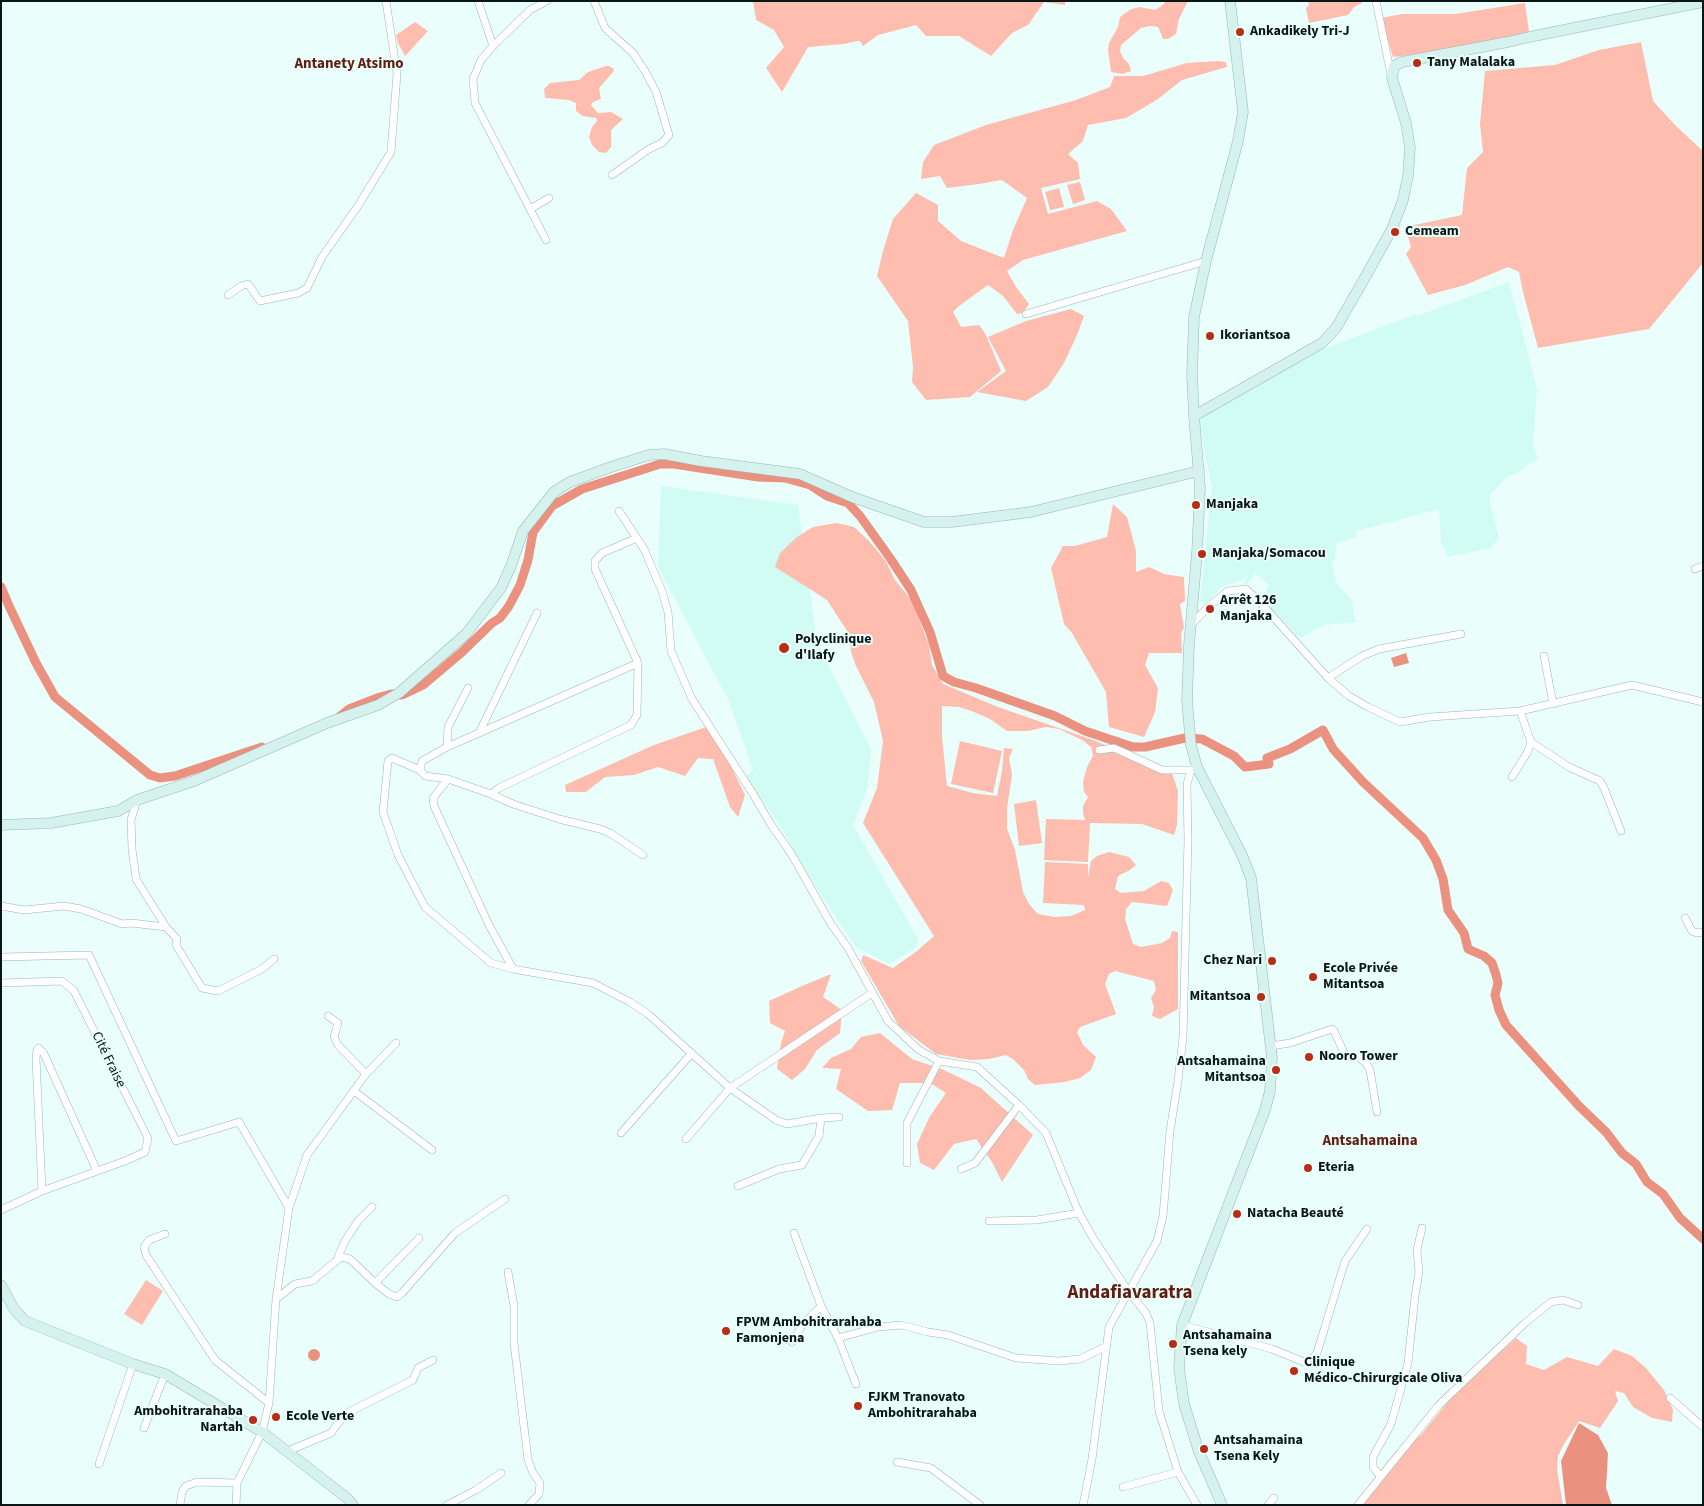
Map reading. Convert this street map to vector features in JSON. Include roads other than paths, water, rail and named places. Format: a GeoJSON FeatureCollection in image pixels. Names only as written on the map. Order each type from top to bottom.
{"type":"FeatureCollection","features":[{"type":"Feature","properties":{"kind":"street"},"geometry":{"type":"LineString","coordinates":[[228,295],[241,286],[248,284],[260,301],[298,293],[307,288],[322,257],[358,206],[391,152],[397,74],[386,1]]}},
{"type":"Feature","properties":{"kind":"street"},"geometry":{"type":"LineString","coordinates":[[478,1],[493,46]]}},
{"type":"Feature","properties":{"kind":"street"},"geometry":{"type":"LineString","coordinates":[[546,240],[475,103],[472,79],[481,60],[493,46],[530,10],[547,1]]}},
{"type":"Feature","properties":{"kind":"street"},"geometry":{"type":"LineString","coordinates":[[594,1],[604,28],[632,53],[645,71],[656,92],[669,134],[662,143],[648,149],[612,175]]}},
{"type":"Feature","properties":{"kind":"street"},"geometry":{"type":"LineString","coordinates":[[1222,1505],[1199,1452],[1184,1404],[1179,1368],[1182,1325],[1265,1110],[1272,1071],[1251,878],[1242,855],[1194,769],[1187,700],[1190,625],[1197,553],[1200,488],[1192,375],[1194,317],[1206,261],[1238,141],[1243,112],[1230,1]]}},
{"type":"Feature","properties":{"kind":"street"},"geometry":{"type":"LineString","coordinates":[[1194,416],[1322,343],[1336,328],[1388,235],[1403,200],[1408,176],[1410,148],[1406,123],[1392,78],[1376,1]]}},
{"type":"Feature","properties":{"kind":"street"},"geometry":{"type":"LineString","coordinates":[[1392,78],[1394,66],[1402,62],[1703,2]]}},
{"type":"Feature","properties":{"kind":"street"},"geometry":{"type":"LineString","coordinates":[[530,209],[549,198]]}},
{"type":"Feature","properties":{"kind":"street"},"geometry":{"type":"LineString","coordinates":[[1026,314],[1206,261]]}},
{"type":"Feature","properties":{"kind":"street"},"geometry":{"type":"LineString","coordinates":[[1,825],[51,822],[118,811],[137,800],[194,781],[327,723],[378,705],[399,693],[466,634],[501,588],[511,566],[523,530],[554,492],[570,482],[611,467],[649,456],[664,454],[701,461],[800,474],[858,500],[924,522],[952,522],[1047,509],[1199,471]]}},
{"type":"Feature","properties":{"kind":"street"},"geometry":{"type":"LineString","coordinates":[[619,511],[644,549],[662,591],[668,612],[671,651],[692,698],[792,856],[888,1020],[919,1050],[940,1060],[977,1067],[1019,1105],[1046,1133],[1079,1213],[1128,1291],[1146,1313],[1150,1323],[1158,1411],[1178,1472],[1198,1505]]}},
{"type":"Feature","properties":{"kind":"street"},"geometry":{"type":"LineString","coordinates":[[491,794],[498,788],[631,725],[637,715],[638,663],[595,569],[595,561],[602,553],[637,538]]}},
{"type":"Feature","properties":{"kind":"street"},"geometry":{"type":"LineString","coordinates":[[1695,569],[1703,566]]}},
{"type":"Feature","properties":{"kind":"street"},"geometry":{"type":"LineString","coordinates":[[1190,625],[1228,591],[1246,589],[1328,678],[1349,696],[1375,711],[1400,722],[1430,717],[1520,711],[1632,685],[1703,702]]}},
{"type":"Feature","properties":{"kind":"street"},"geometry":{"type":"LineString","coordinates":[[479,733],[537,613]]}},
{"type":"Feature","properties":{"kind":"street"},"geometry":{"type":"LineString","coordinates":[[1328,678],[1362,656],[1379,649],[1461,634]]}},
{"type":"Feature","properties":{"kind":"street"},"geometry":{"type":"LineString","coordinates":[[1544,656],[1553,704]]}},
{"type":"Feature","properties":{"kind":"street"},"geometry":{"type":"LineString","coordinates":[[420,770],[422,761],[447,747],[638,663]]}},
{"type":"Feature","properties":{"kind":"street"},"geometry":{"type":"LineString","coordinates":[[447,747],[448,728],[468,688]]}},
{"type":"Feature","properties":{"kind":"street"},"geometry":{"type":"LineString","coordinates":[[1520,711],[1531,742],[1569,767],[1600,782],[1620,831]]}},
{"type":"Feature","properties":{"kind":"street"},"geometry":{"type":"LineString","coordinates":[[1512,777],[1527,753],[1531,742]]}},
{"type":"Feature","properties":{"kind":"street"},"geometry":{"type":"LineString","coordinates":[[1099,750],[1114,748],[1162,770],[1194,769]]}},
{"type":"Feature","properties":{"kind":"street"},"geometry":{"type":"LineString","coordinates":[[643,855],[600,828],[559,819],[448,779],[425,776],[420,770],[392,758],[388,760],[383,812],[398,854],[425,907],[490,963],[592,983],[630,1002],[648,1014],[730,1088],[776,1120],[787,1124],[839,1117]]}},
{"type":"Feature","properties":{"kind":"street"},"geometry":{"type":"LineString","coordinates":[[1083,1505],[1092,1458],[1109,1328],[1157,1241],[1163,1216],[1170,1132],[1183,1037],[1188,840],[1187,784],[1194,769]]}},
{"type":"Feature","properties":{"kind":"street"},"geometry":{"type":"LineString","coordinates":[[448,779],[433,798],[434,806],[489,925],[513,969]]}},
{"type":"Feature","properties":{"kind":"street"},"geometry":{"type":"LineString","coordinates":[[137,800],[131,820],[136,879],[166,927],[177,938],[176,945],[202,988],[218,992],[262,969],[274,959]]}},
{"type":"Feature","properties":{"kind":"street"},"geometry":{"type":"LineString","coordinates":[[1,906],[24,910],[64,906],[81,909],[122,924],[166,927]]}},
{"type":"Feature","properties":{"kind":"street"},"geometry":{"type":"LineString","coordinates":[[1685,918],[1692,931],[1697,933],[1703,932]]}},
{"type":"Feature","properties":{"kind":"street"},"geometry":{"type":"LineString","coordinates":[[1,957],[89,954],[176,1142],[239,1122],[288,1208]]}},
{"type":"Feature","properties":{"kind":"street","name":"Cité Fraise"},"geometry":{"type":"LineString","coordinates":[[1,983],[62,982],[74,991],[148,1138],[145,1152],[97,1171]]}},
{"type":"Feature","properties":{"kind":"street"},"geometry":{"type":"LineString","coordinates":[[686,1139],[730,1088],[872,992]]}},
{"type":"Feature","properties":{"kind":"street"},"geometry":{"type":"LineString","coordinates":[[328,1016],[338,1023],[334,1037],[338,1045],[366,1074]]}},
{"type":"Feature","properties":{"kind":"street"},"geometry":{"type":"LineString","coordinates":[[1270,1046],[1290,1043],[1332,1029],[1346,1057],[1358,1057],[1366,1063],[1370,1070],[1377,1112]]}},
{"type":"Feature","properties":{"kind":"street"},"geometry":{"type":"LineString","coordinates":[[236,1505],[237,1482],[262,1432],[269,1403],[276,1299],[288,1208],[307,1155],[366,1074],[396,1043]]}},
{"type":"Feature","properties":{"kind":"street"},"geometry":{"type":"LineString","coordinates":[[1,1210],[42,1191],[97,1171],[44,1054],[39,1048],[36,1058],[42,1191]]}},
{"type":"Feature","properties":{"kind":"street"},"geometry":{"type":"LineString","coordinates":[[621,1133],[692,1053]]}},
{"type":"Feature","properties":{"kind":"street"},"geometry":{"type":"LineString","coordinates":[[907,1163],[907,1123],[940,1060]]}},
{"type":"Feature","properties":{"kind":"street"},"geometry":{"type":"LineString","coordinates":[[354,1091],[432,1150]]}},
{"type":"Feature","properties":{"kind":"street"},"geometry":{"type":"LineString","coordinates":[[961,1169],[975,1163],[1019,1105]]}},
{"type":"Feature","properties":{"kind":"street"},"geometry":{"type":"LineString","coordinates":[[738,1186],[779,1169],[802,1165],[819,1136],[821,1118]]}},
{"type":"Feature","properties":{"kind":"street"},"geometry":{"type":"LineString","coordinates":[[338,1257],[350,1259],[375,1284],[394,1297],[400,1295],[455,1233],[505,1199]]}},
{"type":"Feature","properties":{"kind":"street"},"geometry":{"type":"LineString","coordinates":[[276,1299],[295,1284],[312,1281],[338,1257],[358,1222],[372,1207]]}},
{"type":"Feature","properties":{"kind":"street"},"geometry":{"type":"LineString","coordinates":[[989,1221],[1037,1220],[1079,1213]]}},
{"type":"Feature","properties":{"kind":"street"},"geometry":{"type":"LineString","coordinates":[[1380,1476],[1373,1467],[1373,1457],[1390,1424],[1408,1363],[1414,1296],[1419,1272],[1417,1250],[1422,1228]]}},
{"type":"Feature","properties":{"kind":"street"},"geometry":{"type":"LineString","coordinates":[[1182,1325],[1272,1349],[1304,1362],[1312,1360],[1317,1353],[1345,1261],[1367,1229]]}},
{"type":"Feature","properties":{"kind":"street"},"geometry":{"type":"LineString","coordinates":[[794,1233],[821,1306],[838,1338],[856,1384]]}},
{"type":"Feature","properties":{"kind":"street"},"geometry":{"type":"LineString","coordinates":[[165,1234],[149,1240],[144,1247],[146,1255],[215,1360],[269,1403]]}},
{"type":"Feature","properties":{"kind":"street"},"geometry":{"type":"LineString","coordinates":[[375,1284],[419,1238]]}},
{"type":"Feature","properties":{"kind":"street"},"geometry":{"type":"LineString","coordinates":[[508,1272],[514,1306],[514,1343],[528,1460],[533,1473],[540,1483],[539,1494],[529,1505]]}},
{"type":"Feature","properties":{"kind":"street"},"geometry":{"type":"LineString","coordinates":[[1,1285],[14,1309],[25,1321],[133,1364],[164,1374],[262,1432],[347,1498],[353,1505]]}},
{"type":"Feature","properties":{"kind":"street"},"geometry":{"type":"LineString","coordinates":[[1358,1505],[1438,1406],[1524,1324],[1551,1302],[1563,1300],[1578,1305]]}},
{"type":"Feature","properties":{"kind":"street"},"geometry":{"type":"LineString","coordinates":[[792,1342],[803,1324],[821,1306]]}},
{"type":"Feature","properties":{"kind":"street"},"geometry":{"type":"LineString","coordinates":[[838,1338],[878,1327],[901,1324],[928,1332],[948,1335],[1016,1358],[1059,1361],[1080,1359],[1106,1347]]}},
{"type":"Feature","properties":{"kind":"street"},"geometry":{"type":"LineString","coordinates":[[288,1451],[331,1432],[345,1414],[413,1380],[418,1368],[433,1360]]}},
{"type":"Feature","properties":{"kind":"street"},"geometry":{"type":"LineString","coordinates":[[99,1464],[133,1364]]}},
{"type":"Feature","properties":{"kind":"street"},"geometry":{"type":"LineString","coordinates":[[144,1428],[164,1374]]}},
{"type":"Feature","properties":{"kind":"street"},"geometry":{"type":"LineString","coordinates":[[1670,1398],[1703,1428]]}},
{"type":"Feature","properties":{"kind":"street"},"geometry":{"type":"LineString","coordinates":[[897,1462],[931,1468],[980,1505]]}},
{"type":"Feature","properties":{"kind":"street"},"geometry":{"type":"LineString","coordinates":[[1123,1487],[1178,1472]]}},
{"type":"Feature","properties":{"kind":"street"},"geometry":{"type":"LineString","coordinates":[[447,1505],[476,1490],[501,1473]]}},
{"type":"Feature","properties":{"kind":"street"},"geometry":{"type":"LineString","coordinates":[[180,1505],[182,1492],[186,1486],[197,1482],[237,1482]]}},
{"type":"Feature","properties":{"kind":"street"},"geometry":{"type":"LineString","coordinates":[[1268,1505],[1274,1498]]}},
{"type":"Feature","properties":{"kind":"waterway"},"geometry":{"type":"LineString","coordinates":[[339,717],[349,709],[380,697],[391,694],[402,695],[423,685],[500,618],[520,585],[528,560],[533,532],[552,506],[582,489],[660,464],[674,464],[758,477],[785,478],[810,485],[827,496],[848,503],[860,516],[911,590],[930,632],[943,676],[954,682],[1055,716],[1085,731],[1133,747],[1145,747],[1185,738],[1202,739],[1234,756],[1245,767],[1269,764],[1267,758],[1290,749],[1323,730],[1333,749],[1363,782],[1423,838],[1436,860],[1443,879],[1448,910],[1464,933],[1468,949],[1484,956],[1492,963],[1498,983],[1495,995],[1506,1025],[1579,1106],[1606,1132],[1622,1153],[1636,1164],[1647,1182],[1663,1194],[1680,1218],[1703,1239]]}},
{"type":"Feature","properties":{"kind":"waterway"},"geometry":{"type":"LineString","coordinates":[[1,587],[36,663],[55,697],[150,775],[160,778],[175,776],[262,747]]}},
{"type":"Feature","properties":{"kind":"place","name":"Ankadikely Tri-J"},"geometry":{"type":"Point","coordinates":[1240,32]}},
{"type":"Feature","properties":{"kind":"place","name":"Tany Malalaka"},"geometry":{"type":"Point","coordinates":[1417,63]}},
{"type":"Feature","properties":{"kind":"place","name":"Cemeam"},"geometry":{"type":"Point","coordinates":[1395,232]}},
{"type":"Feature","properties":{"kind":"place","name":"Ikoriantsoa"},"geometry":{"type":"Point","coordinates":[1210,336]}},
{"type":"Feature","properties":{"kind":"place","name":"Manjaka"},"geometry":{"type":"Point","coordinates":[1196,505]}},
{"type":"Feature","properties":{"kind":"place","name":"Manjaka/Somacou"},"geometry":{"type":"Point","coordinates":[1202,554]}},
{"type":"Feature","properties":{"kind":"place","name":"Arrêt 126 Manjaka"},"geometry":{"type":"Point","coordinates":[1210,609]}},
{"type":"Feature","properties":{"kind":"place","name":"Polyclinique d'Ilafy"},"geometry":{"type":"Point","coordinates":[784,648]}},
{"type":"Feature","properties":{"kind":"place","name":"Chez Nari"},"geometry":{"type":"Point","coordinates":[1272,961]}},
{"type":"Feature","properties":{"kind":"place","name":"Ecole Privée Mitantsoa"},"geometry":{"type":"Point","coordinates":[1313,977]}},
{"type":"Feature","properties":{"kind":"place","name":"Mitantsoa"},"geometry":{"type":"Point","coordinates":[1261,997]}},
{"type":"Feature","properties":{"kind":"place","name":"Nooro Tower"},"geometry":{"type":"Point","coordinates":[1309,1057]}},
{"type":"Feature","properties":{"kind":"place","name":"Antsahamaina Mitantsoa"},"geometry":{"type":"Point","coordinates":[1276,1070]}},
{"type":"Feature","properties":{"kind":"place","name":"Eteria"},"geometry":{"type":"Point","coordinates":[1308,1168]}},
{"type":"Feature","properties":{"kind":"place","name":"Natacha Beauté"},"geometry":{"type":"Point","coordinates":[1237,1214]}},
{"type":"Feature","properties":{"kind":"place","name":"FPVM Ambohitrarahaba Famonjena"},"geometry":{"type":"Point","coordinates":[726,1331]}},
{"type":"Feature","properties":{"kind":"place","name":"Antsahamaina Tsena kely"},"geometry":{"type":"Point","coordinates":[1173,1344]}},
{"type":"Feature","properties":{"kind":"place","name":"Clinique Médico-Chirurgicale Oliva"},"geometry":{"type":"Point","coordinates":[1294,1371]}},
{"type":"Feature","properties":{"kind":"place","name":"FJKM Tranovato Ambohitrarahaba"},"geometry":{"type":"Point","coordinates":[858,1406]}},
{"type":"Feature","properties":{"kind":"place","name":"Ecole Verte"},"geometry":{"type":"Point","coordinates":[276,1417]}},
{"type":"Feature","properties":{"kind":"place","name":"Ambohitrarahaba Nartah"},"geometry":{"type":"Point","coordinates":[253,1420]}},
{"type":"Feature","properties":{"kind":"place","name":"Antsahamaina Tsena Kely"},"geometry":{"type":"Point","coordinates":[1204,1449]}},
{"type":"Feature","properties":{"kind":"district","name":"Antanety Atsimo"},"geometry":{"type":"Point","coordinates":[349,65]}},
{"type":"Feature","properties":{"kind":"district","name":"Antsahamaina"},"geometry":{"type":"Point","coordinates":[1370,1142]}},
{"type":"Feature","properties":{"kind":"district","name":"Andafiavaratra"},"geometry":{"type":"Point","coordinates":[1130,1294]}}]}
